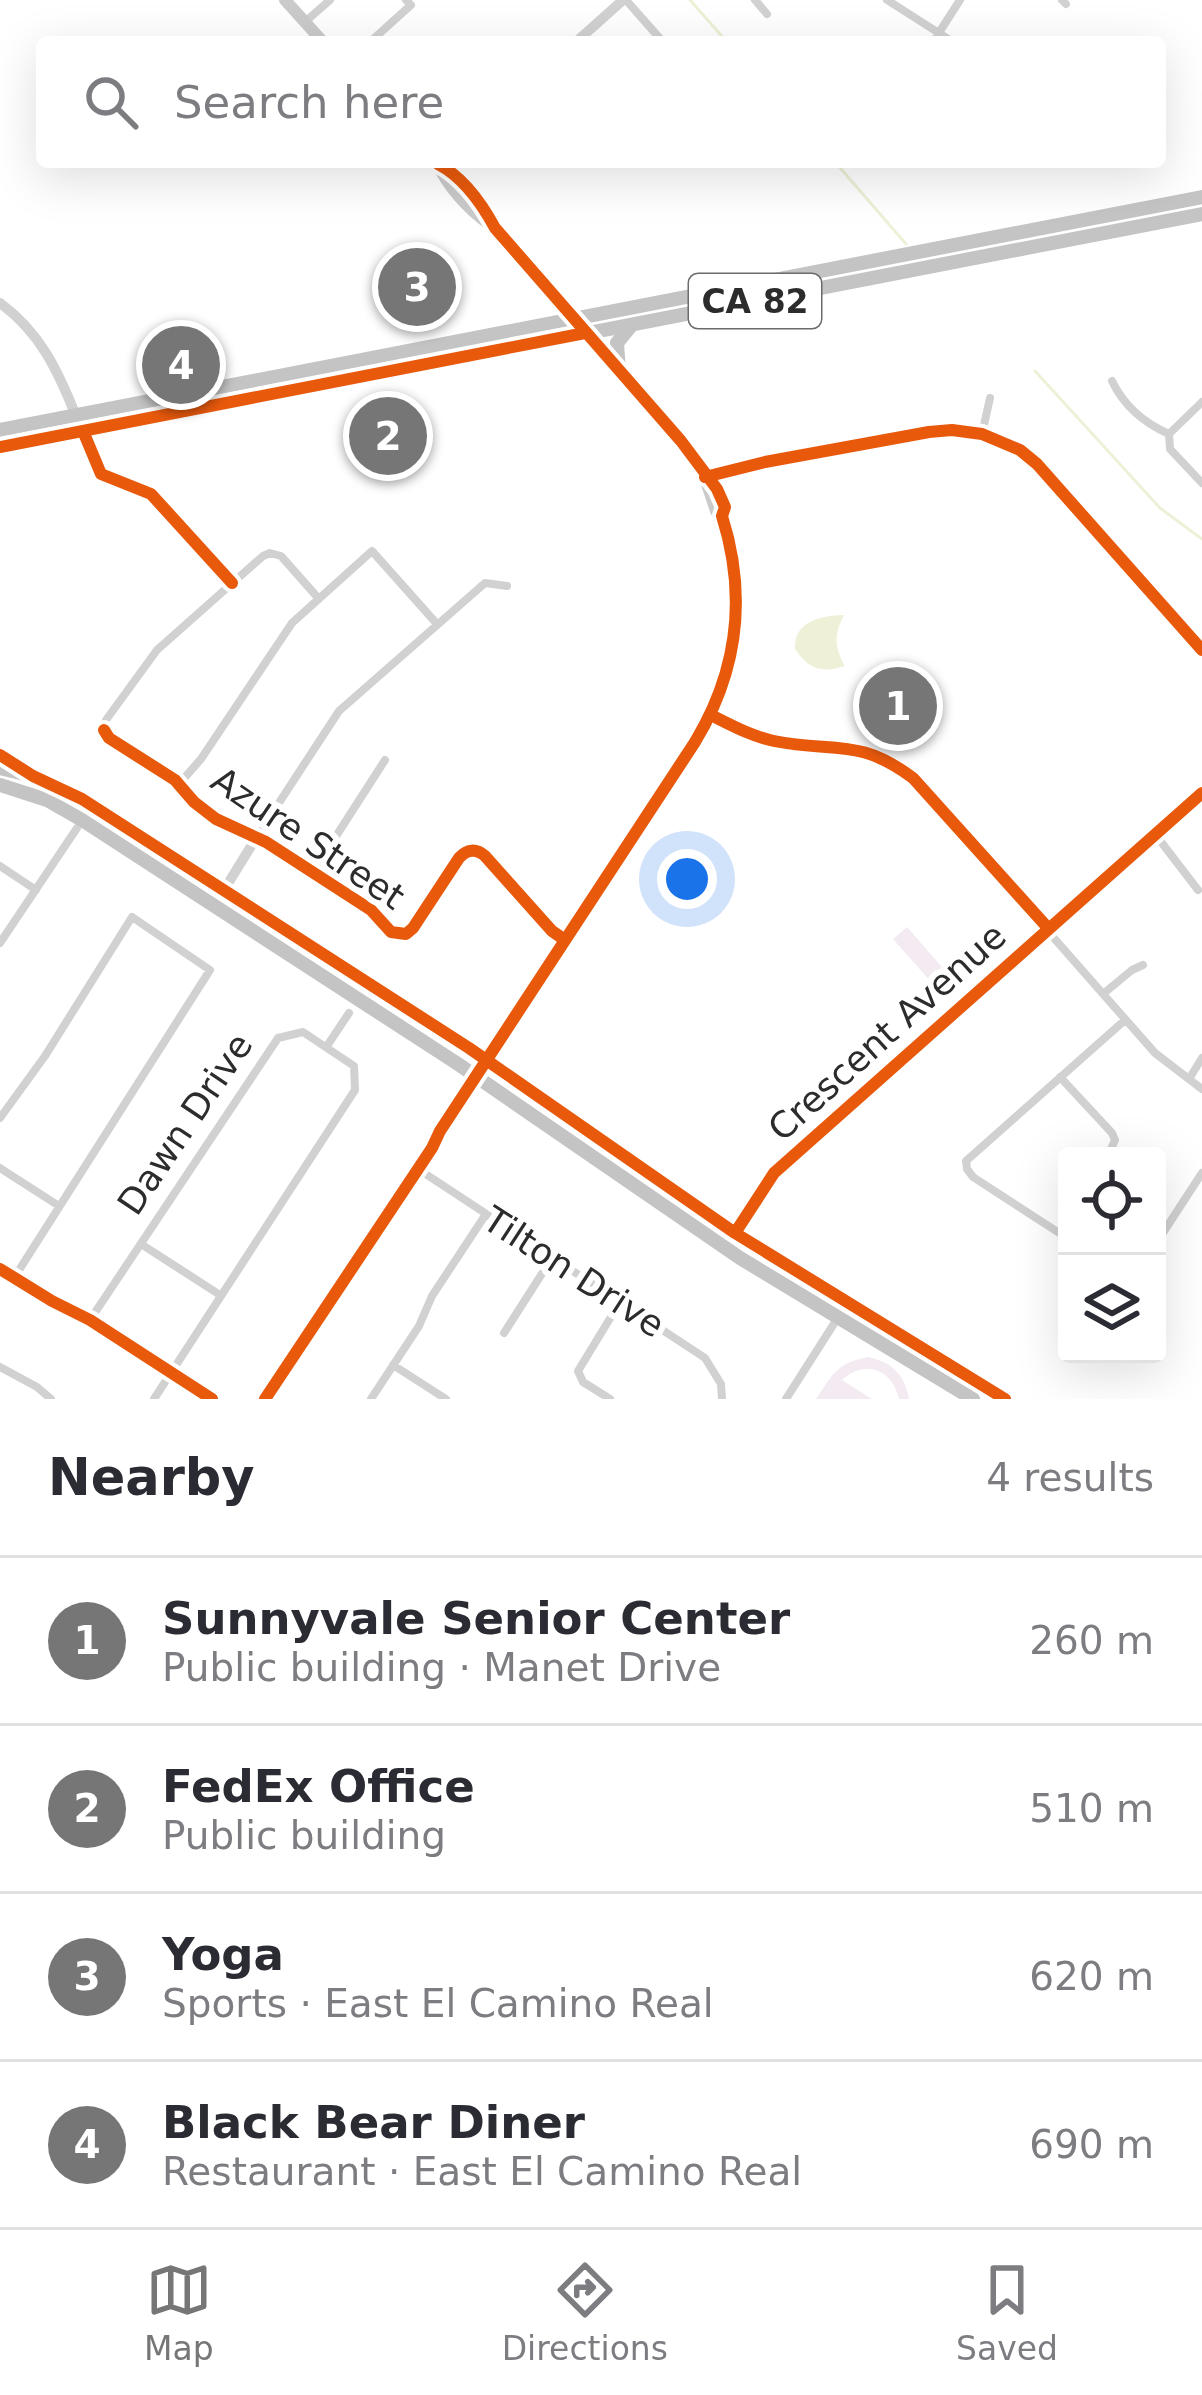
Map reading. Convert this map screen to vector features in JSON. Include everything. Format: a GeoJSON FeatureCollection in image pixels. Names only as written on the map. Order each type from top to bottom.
{"type":"FeatureCollection","features":[{"type":"Feature","properties":{"kind":"main road"},"geometry":{"type":"LineString","coordinates":[[285,0],[317,36]]}},
{"type":"Feature","properties":{"kind":"main road"},"geometry":{"type":"LineString","coordinates":[[446,168],[681,442],[705,477],[733,554],[737,620],[729,666],[711,715],[486,1061]]}},
{"type":"Feature","properties":{"kind":"main road","name":"CA 82"},"geometry":{"type":"LineString","coordinates":[[0,430],[1202,197]]}},
{"type":"Feature","properties":{"kind":"main road","name":"CA 82"},"geometry":{"type":"LineString","coordinates":[[0,447],[1202,214]]}},
{"type":"Feature","properties":{"kind":"main road"},"geometry":{"type":"LineString","coordinates":[[981,257],[986,248],[1020,240],[1040,229]]}},
{"type":"Feature","properties":{"kind":"main road"},"geometry":{"type":"LineString","coordinates":[[942,263],[965,249],[966,242]]}},
{"type":"Feature","properties":{"kind":"main road"},"geometry":{"type":"LineString","coordinates":[[619,371],[617,343],[632,325]]}},
{"type":"Feature","properties":{"kind":"main road"},"geometry":{"type":"LineString","coordinates":[[296,390],[309,380],[341,373],[344,364]]}},
{"type":"Feature","properties":{"kind":"main road"},"geometry":{"type":"LineString","coordinates":[[236,401],[243,391],[276,384],[280,376]]}},
{"type":"Feature","properties":{"kind":"main road"},"geometry":{"type":"LineString","coordinates":[[0,755],[82,799],[224,890],[486,1061],[735,1233],[998,1398]]}},
{"type":"Feature","properties":{"kind":"main road"},"geometry":{"type":"LineString","coordinates":[[0,768],[33,776]]}},
{"type":"Feature","properties":{"kind":"main road"},"geometry":{"type":"LineString","coordinates":[[0,785],[46,800],[82,820],[476,1077],[706,1237],[973,1399]]}},
{"type":"Feature","properties":{"kind":"main road"},"geometry":{"type":"LineString","coordinates":[[940,1378],[952,1376],[998,1398]]}},
{"type":"Feature","properties":{"kind":"street"},"geometry":{"type":"LineString","coordinates":[[305,22],[330,0]]}},
{"type":"Feature","properties":{"kind":"street"},"geometry":{"type":"LineString","coordinates":[[377,36],[411,5],[406,0]]}},
{"type":"Feature","properties":{"kind":"street"},"geometry":{"type":"LineString","coordinates":[[583,36],[624,0],[657,36]]}},
{"type":"Feature","properties":{"kind":"street"},"geometry":{"type":"LineString","coordinates":[[754,0],[767,14]]}},
{"type":"Feature","properties":{"kind":"street"},"geometry":{"type":"LineString","coordinates":[[887,0],[933,36]]}},
{"type":"Feature","properties":{"kind":"street"},"geometry":{"type":"LineString","coordinates":[[937,36],[960,0]]}},
{"type":"Feature","properties":{"kind":"street"},"geometry":{"type":"LineString","coordinates":[[0,302],[50,356],[101,474],[151,494],[232,583],[270,553],[285,561],[319,598]]}},
{"type":"Feature","properties":{"kind":"street"},"geometry":{"type":"LineString","coordinates":[[1112,381],[1144,423],[1168,434]]}},
{"type":"Feature","properties":{"kind":"street"},"geometry":{"type":"LineString","coordinates":[[982,434],[991,398]]}},
{"type":"Feature","properties":{"kind":"street"},"geometry":{"type":"LineString","coordinates":[[1168,434],[1202,402]]}},
{"type":"Feature","properties":{"kind":"street"},"geometry":{"type":"LineString","coordinates":[[705,477],[928,432],[982,434],[1017,448],[1037,464],[1202,650]]}},
{"type":"Feature","properties":{"kind":"street"},"geometry":{"type":"LineString","coordinates":[[1168,434],[1170,448],[1202,483]]}},
{"type":"Feature","properties":{"kind":"street"},"geometry":{"type":"LineString","coordinates":[[179,784],[201,759],[280,637],[372,551],[436,624]]}},
{"type":"Feature","properties":{"kind":"street","name":"Azure Street"},"geometry":{"type":"LineString","coordinates":[[232,583],[146,662],[106,720],[104,730],[109,738],[179,784],[216,819],[256,838],[371,910],[391,932],[406,934],[459,858],[476,850],[565,940]]}},
{"type":"Feature","properties":{"kind":"street"},"geometry":{"type":"LineString","coordinates":[[224,890],[339,711],[485,583],[507,586]]}},
{"type":"Feature","properties":{"kind":"street"},"geometry":{"type":"LineString","coordinates":[[711,715],[764,739],[862,750],[913,778],[1155,1053],[1202,1089]]}},
{"type":"Feature","properties":{"kind":"street"},"geometry":{"type":"LineString","coordinates":[[313,872],[385,760]]}},
{"type":"Feature","properties":{"kind":"street","name":"Crescent Avenue"},"geometry":{"type":"LineString","coordinates":[[735,1233],[774,1172],[1202,793]]}},
{"type":"Feature","properties":{"kind":"street"},"geometry":{"type":"LineString","coordinates":[[0,943],[77,828]]}},
{"type":"Feature","properties":{"kind":"street"},"geometry":{"type":"LineString","coordinates":[[1155,834],[1198,890]]}},
{"type":"Feature","properties":{"kind":"street"},"geometry":{"type":"LineString","coordinates":[[0,866],[36,890]]}},
{"type":"Feature","properties":{"kind":"street"},"geometry":{"type":"LineString","coordinates":[[0,1118],[132,917],[210,970],[14,1278]]}},
{"type":"Feature","properties":{"kind":"street"},"geometry":{"type":"LineString","coordinates":[[1103,994],[1143,965]]}},
{"type":"Feature","properties":{"kind":"street"},"geometry":{"type":"LineString","coordinates":[[154,1399],[356,1090],[354,1066],[327,1046],[349,1012]]}},
{"type":"Feature","properties":{"kind":"street"},"geometry":{"type":"LineString","coordinates":[[1058,1232],[973,1177],[966,1161],[1125,1020]]}},
{"type":"Feature","properties":{"kind":"street","name":"Dawn Drive"},"geometry":{"type":"LineString","coordinates":[[90,1321],[278,1038],[303,1032],[327,1046]]}},
{"type":"Feature","properties":{"kind":"street"},"geometry":{"type":"LineString","coordinates":[[1189,1079],[1202,1058]]}},
{"type":"Feature","properties":{"kind":"street"},"geometry":{"type":"LineString","coordinates":[[265,1399],[486,1061]]}},
{"type":"Feature","properties":{"kind":"street"},"geometry":{"type":"LineString","coordinates":[[1060,1078],[1112,1133],[1112,1147]]}},
{"type":"Feature","properties":{"kind":"street"},"geometry":{"type":"LineString","coordinates":[[0,1168],[59,1207]]}},
{"type":"Feature","properties":{"kind":"street","name":"Tilton Drive"},"geometry":{"type":"LineString","coordinates":[[418,1169],[705,1358],[721,1384],[722,1399]]}},
{"type":"Feature","properties":{"kind":"street"},"geometry":{"type":"LineString","coordinates":[[1166,1228],[1202,1173]]}},
{"type":"Feature","properties":{"kind":"street"},"geometry":{"type":"LineString","coordinates":[[371,1399],[486,1214]]}},
{"type":"Feature","properties":{"kind":"street"},"geometry":{"type":"LineString","coordinates":[[141,1244],[220,1295]]}},
{"type":"Feature","properties":{"kind":"street"},"geometry":{"type":"LineString","coordinates":[[504,1333],[552,1258]]}},
{"type":"Feature","properties":{"kind":"street"},"geometry":{"type":"LineString","coordinates":[[0,1269],[212,1399]]}},
{"type":"Feature","properties":{"kind":"street"},"geometry":{"type":"LineString","coordinates":[[610,1399],[583,1382],[578,1371],[620,1302]]}},
{"type":"Feature","properties":{"kind":"street"},"geometry":{"type":"LineString","coordinates":[[786,1399],[838,1318]]}},
{"type":"Feature","properties":{"kind":"street"},"geometry":{"type":"LineString","coordinates":[[393,1365],[446,1399]]}},
{"type":"Feature","properties":{"kind":"street"},"geometry":{"type":"LineString","coordinates":[[0,1367],[51,1399]]}},
{"type":"Feature","properties":{"kind":"shaded area"},"geometry":{"type":"Polygon","coordinates":[[[844,615],[837,640],[845,666],[823,669],[805,662],[795,649],[799,632],[818,619],[844,615]]]}},
{"type":"Feature","properties":{"kind":"shaded area"},"geometry":{"type":"Polygon","coordinates":[[[907,927],[961,989],[948,1001],[893,939],[907,927]]]}},
{"type":"Feature","properties":{"kind":"shaded area"},"geometry":{"type":"Polygon","coordinates":[[[868,1357],[896,1371],[909,1399],[899,1399],[884,1374],[868,1369],[842,1380],[872,1399],[816,1399],[837,1371],[868,1357]]]}},
{"type":"Feature","properties":{"kind":"waterway"},"geometry":{"type":"LineString","coordinates":[[690,0],[722,36]]}},
{"type":"Feature","properties":{"kind":"waterway"},"geometry":{"type":"LineString","coordinates":[[840,168],[906,244]]}},
{"type":"Feature","properties":{"kind":"waterway"},"geometry":{"type":"LineString","coordinates":[[1035,371],[1160,508],[1202,539]]}},
{"type":"Feature","properties":{"kind":"cycle path"},"geometry":{"type":"LineString","coordinates":[[265,1399],[695,742],[721,688],[734,632],[734,575],[722,516],[725,507],[717,489],[681,441],[495,228],[471,192],[444,168]]}},
{"type":"Feature","properties":{"kind":"cycle path"},"geometry":{"type":"LineString","coordinates":[[0,447],[585,333]]}},
{"type":"Feature","properties":{"kind":"cycle path"},"geometry":{"type":"LineString","coordinates":[[83,431],[101,474],[151,494],[232,583]]}},
{"type":"Feature","properties":{"kind":"cycle path"},"geometry":{"type":"LineString","coordinates":[[705,477],[929,432],[982,434],[1020,450],[1037,464],[1202,650]]}},
{"type":"Feature","properties":{"kind":"cycle path"},"geometry":{"type":"LineString","coordinates":[[711,715],[766,739],[861,751],[894,765],[913,778],[1048,928]]}},
{"type":"Feature","properties":{"kind":"cycle path"},"geometry":{"type":"LineString","coordinates":[[104,730],[109,738],[175,780],[216,819],[266,842],[371,910],[391,932],[406,934],[413,928],[459,858],[475,851],[565,940]]}},
{"type":"Feature","properties":{"kind":"cycle path"},"geometry":{"type":"LineString","coordinates":[[0,755],[82,799],[469,1048],[735,1233],[1005,1399]]}},
{"type":"Feature","properties":{"kind":"cycle path"},"geometry":{"type":"LineString","coordinates":[[735,1233],[774,1173],[1202,793]]}},
{"type":"Feature","properties":{"kind":"cycle path"},"geometry":{"type":"LineString","coordinates":[[0,1269],[212,1399]]}},
{"type":"Feature","properties":{"kind":"place","name":"Yoga"},"geometry":{"type":"Point","coordinates":[417,287]}},
{"type":"Feature","properties":{"kind":"place","name":"Black Bear Diner"},"geometry":{"type":"Point","coordinates":[181,365]}},
{"type":"Feature","properties":{"kind":"place","name":"FedEx Office"},"geometry":{"type":"Point","coordinates":[388,436]}},
{"type":"Feature","properties":{"kind":"place","name":"Sunnyvale Senior Center"},"geometry":{"type":"Point","coordinates":[898,706]}}]}
